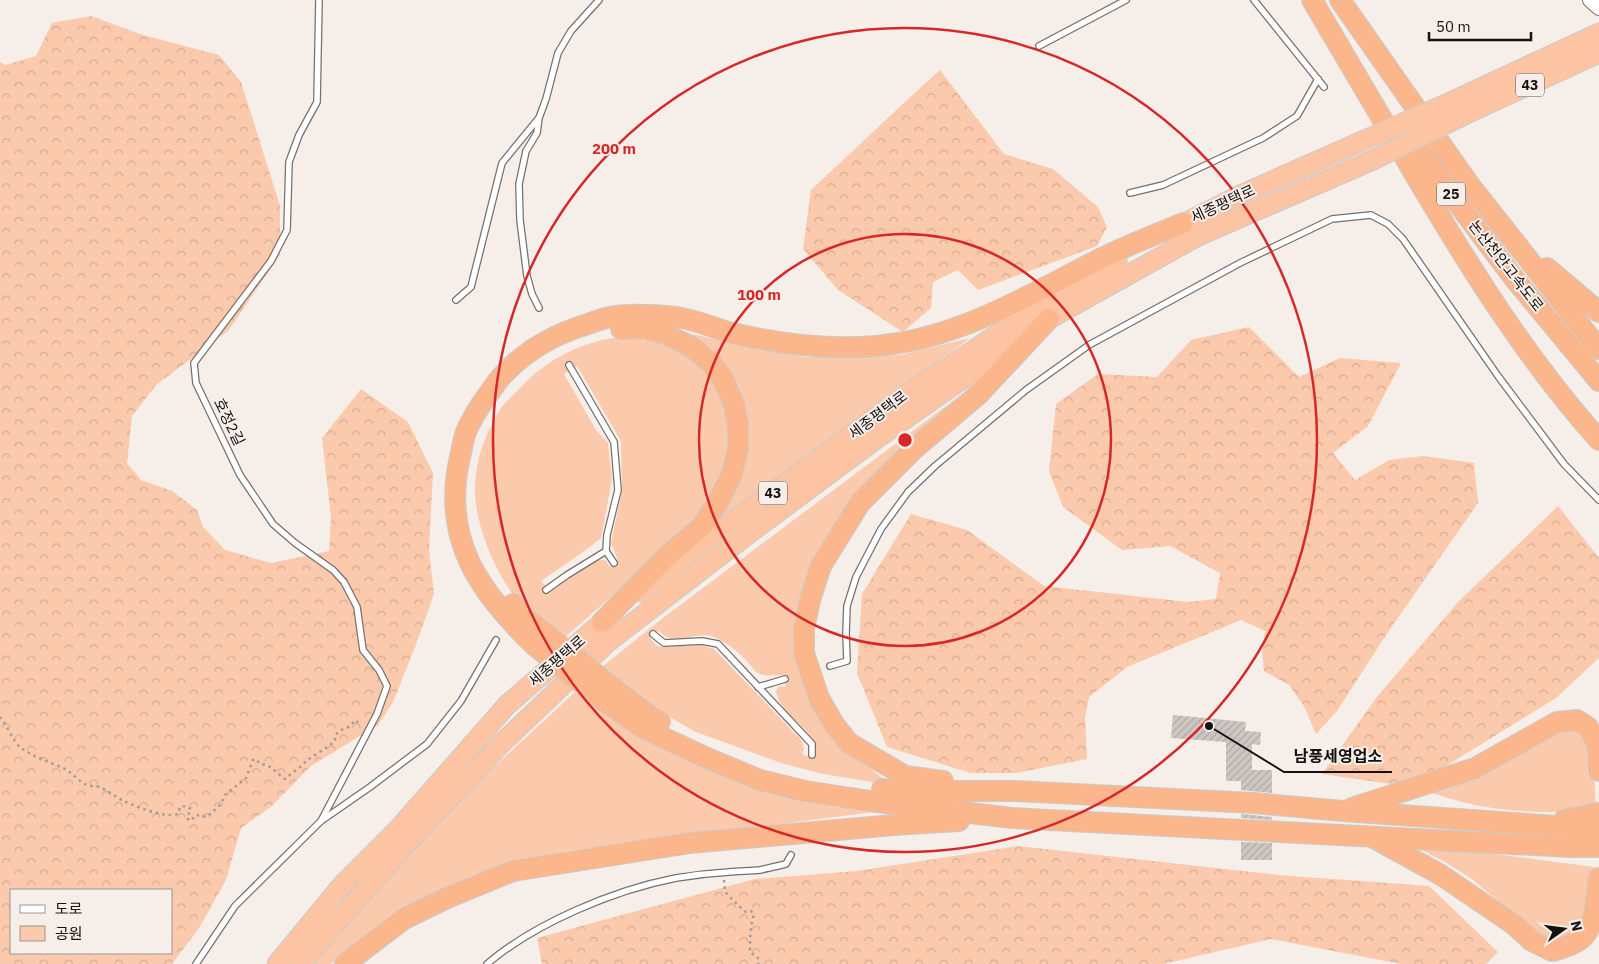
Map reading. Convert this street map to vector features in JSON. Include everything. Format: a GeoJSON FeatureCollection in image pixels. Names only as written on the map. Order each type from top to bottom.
{"type":"FeatureCollection","features":[{"type":"Feature","properties":{"kind":"highway","name":"논산천안고속도로"},"geometry":{"type":"LineString","coordinates":[[1313,0],[1446,188],[1513,277],[1599,380]]}},
{"type":"Feature","properties":{"kind":"highway"},"geometry":{"type":"LineString","coordinates":[[1313,0],[1445,226],[1485,289],[1535,362],[1599,440]]}},
{"type":"Feature","properties":{"kind":"highway","name":"논산천안고속도로"},"geometry":{"type":"LineString","coordinates":[[1340,0],[1469,184],[1599,349]]}},
{"type":"Feature","properties":{"kind":"highway","name":"세종평택로"},"geometry":{"type":"LineString","coordinates":[[300,964],[406,844],[501,744],[608,642],[879,437],[1049,319],[1198,236],[1373,160],[1460,107],[1591,36]]}},
{"type":"Feature","properties":{"kind":"highway","name":"세종평택로"},"geometry":{"type":"LineString","coordinates":[[277,964],[342,885],[399,828],[507,705],[602,622],[709,540],[913,390],[1066,289],[1183,223],[1240,195],[1360,142],[1460,107],[1598,54]]}},
{"type":"Feature","properties":{"kind":"highway"},"geometry":{"type":"LineString","coordinates":[[1469,184],[1538,259],[1562,282],[1599,312]]}},
{"type":"Feature","properties":{"kind":"highway"},"geometry":{"type":"LineString","coordinates":[[1183,223],[1101,258],[995,313],[942,333],[893,344],[838,348],[793,345],[732,333],[680,317],[645,315],[610,317],[566,331],[530,351],[504,373],[480,406],[465,433],[457,468],[455,502],[457,523],[462,543],[473,571],[488,596],[503,614],[540,640],[602,689],[643,728],[760,780],[805,791],[877,802],[1012,818],[1599,847]]}},
{"type":"Feature","properties":{"kind":"highway"},"geometry":{"type":"LineString","coordinates":[[1014,791],[905,776],[850,743],[834,724],[819,698],[804,653],[804,629],[810,600],[821,566],[860,503],[914,449],[979,394],[1049,319]]}},
{"type":"Feature","properties":{"kind":"highway"},"geometry":{"type":"LineString","coordinates":[[540,640],[525,618],[502,592],[480,556],[472,533],[468,508],[468,478],[471,456],[486,421],[500,396],[538,358],[584,335],[610,329],[644,328],[668,335],[693,348],[712,364],[724,379],[734,404],[738,426],[738,449],[732,474],[717,504],[701,527],[665,558],[602,622]]}},
{"type":"Feature","properties":{"kind":"highway"},"geometry":{"type":"LineString","coordinates":[[602,689],[696,740],[747,762],[815,780],[901,792],[1014,791],[1254,803],[1599,829]]}},
{"type":"Feature","properties":{"kind":"highway"},"geometry":{"type":"LineString","coordinates":[[1344,811],[1475,768],[1557,722],[1577,720],[1588,727],[1598,745],[1599,771]]}},
{"type":"Feature","properties":{"kind":"highway"},"geometry":{"type":"LineString","coordinates":[[1533,824],[1599,813]]}},
{"type":"Feature","properties":{"kind":"highway"},"geometry":{"type":"LineString","coordinates":[[345,964],[404,919],[447,898],[513,871],[690,843],[894,825],[1012,818]]}},
{"type":"Feature","properties":{"kind":"highway"},"geometry":{"type":"LineString","coordinates":[[1370,836],[1441,874],[1513,924],[1532,941],[1552,952],[1571,945],[1584,936],[1592,922],[1599,878]]}},
{"type":"Feature","properties":{"kind":"highway"},"geometry":{"type":"LineString","coordinates":[[1571,847],[1599,852]]}},
{"type":"Feature","properties":{"kind":"street"},"geometry":{"type":"LineString","coordinates":[[1590,0],[1599,8]]}},
{"type":"Feature","properties":{"kind":"lane","name":"호정2길"},"geometry":{"type":"LineString","coordinates":[[319,0],[317,102],[299,135],[289,162],[287,230],[271,261],[194,363],[196,383],[240,475],[273,524],[295,543],[333,570],[344,582],[357,607],[363,650],[379,670],[387,686],[377,714],[321,821]]}},
{"type":"Feature","properties":{"kind":"lane"},"geometry":{"type":"LineString","coordinates":[[539,308],[532,294],[527,276],[520,220],[519,184],[526,151],[537,133],[539,118],[558,53],[571,31],[599,0]]}},
{"type":"Feature","properties":{"kind":"lane"},"geometry":{"type":"LineString","coordinates":[[1039,46],[1126,0]]}},
{"type":"Feature","properties":{"kind":"lane"},"geometry":{"type":"LineString","coordinates":[[1254,0],[1324,87]]}},
{"type":"Feature","properties":{"kind":"lane"},"geometry":{"type":"LineString","coordinates":[[1130,193],[1163,185],[1263,138],[1297,116],[1318,80]]}},
{"type":"Feature","properties":{"kind":"lane"},"geometry":{"type":"LineString","coordinates":[[456,300],[471,287],[502,163],[539,118]]}},
{"type":"Feature","properties":{"kind":"lane"},"geometry":{"type":"LineString","coordinates":[[830,666],[847,661],[847,606],[856,577],[867,553],[881,529],[908,492],[936,466],[1026,390],[1089,345],[1240,263],[1332,219],[1371,215],[1388,224],[1403,239],[1498,376],[1564,464],[1599,500]]}},
{"type":"Feature","properties":{"kind":"lane"},"geometry":{"type":"LineString","coordinates":[[569,365],[614,442],[618,490],[606,535],[606,551],[614,563]]}},
{"type":"Feature","properties":{"kind":"lane"},"geometry":{"type":"LineString","coordinates":[[546,590],[606,551]]}},
{"type":"Feature","properties":{"kind":"lane"},"geometry":{"type":"LineString","coordinates":[[653,634],[664,643],[702,641],[718,644],[812,744],[812,756]]}},
{"type":"Feature","properties":{"kind":"lane"},"geometry":{"type":"LineString","coordinates":[[196,964],[235,906],[321,821],[370,788],[427,744],[461,701],[496,640]]}},
{"type":"Feature","properties":{"kind":"lane"},"geometry":{"type":"LineString","coordinates":[[758,687],[785,679]]}},
{"type":"Feature","properties":{"kind":"lane"},"geometry":{"type":"LineString","coordinates":[[487,964],[529,933],[619,893],[676,878],[758,870],[786,864],[791,855]]}},
{"type":"Feature","properties":{"kind":"path"},"geometry":{"type":"LineString","coordinates":[[0,717],[21,748],[54,766],[63,768],[83,784],[97,786],[126,802],[169,816],[178,814],[180,807],[186,806],[191,809],[187,818],[190,821],[196,815],[207,817],[214,811],[221,804],[225,795],[246,778],[253,760],[260,764],[266,764],[285,779],[305,764],[306,761],[333,743],[335,735],[356,720],[366,736]]}},
{"type":"Feature","properties":{"kind":"path"},"geometry":{"type":"LineString","coordinates":[[723,872],[725,892],[743,910],[746,912],[751,911],[754,914],[750,926],[751,944],[749,950],[759,959],[758,964]]}},
{"type":"Feature","properties":{"kind":"green space"},"geometry":{"type":"Polygon","coordinates":[[[91,16],[143,35],[219,55],[241,82],[280,206],[280,255],[228,331],[156,385],[132,416],[127,463],[141,480],[172,491],[197,510],[203,527],[225,550],[271,563],[329,551],[331,517],[322,438],[361,389],[408,422],[433,473],[429,550],[434,594],[393,702],[378,725],[311,766],[272,806],[241,828],[226,880],[199,928],[172,964],[0,964],[0,62],[5,65],[36,56],[52,23],[91,16]]]}},
{"type":"Feature","properties":{"kind":"green space"},"geometry":{"type":"Polygon","coordinates":[[[940,70],[1004,154],[1053,169],[1098,207],[1107,227],[1097,246],[978,290],[958,270],[933,282],[931,308],[903,332],[838,290],[803,249],[811,190],[940,70]]]}},
{"type":"Feature","properties":{"kind":"green space"},"geometry":{"type":"Polygon","coordinates":[[[1249,327],[1299,377],[1340,358],[1401,363],[1368,426],[1333,453],[1355,480],[1389,460],[1423,456],[1474,463],[1478,503],[1386,635],[1337,711],[1316,734],[1304,706],[1289,685],[1264,671],[1262,652],[1265,631],[1241,620],[1127,667],[1089,697],[1085,718],[1087,759],[1016,773],[971,773],[887,747],[857,673],[862,594],[911,514],[967,530],[1044,586],[1188,602],[1216,599],[1220,573],[1170,546],[1122,550],[1063,507],[1049,471],[1056,404],[1098,374],[1157,377],[1191,340],[1249,327]]]}},
{"type":"Feature","properties":{"kind":"green space"},"geometry":{"type":"Polygon","coordinates":[[[676,330],[805,357],[900,355],[970,338],[719,520],[724,504],[743,468],[748,430],[744,403],[737,384],[715,353],[691,337],[676,330]]]}},
{"type":"Feature","properties":{"kind":"green space"},"geometry":{"type":"Polygon","coordinates":[[[647,337],[672,344],[707,370],[721,391],[730,418],[730,440],[726,470],[695,523],[563,639],[517,600],[491,555],[485,541],[475,497],[476,474],[480,454],[500,409],[535,373],[565,354],[587,344],[610,338],[647,337]],[[577,366],[564,374],[596,430],[608,443],[612,479],[601,538],[541,581],[550,590],[598,560],[605,560],[610,567],[618,560],[611,543],[622,491],[621,441],[577,366]]]}},
{"type":"Feature","properties":{"kind":"green space"},"geometry":{"type":"Polygon","coordinates":[[[970,388],[872,481],[797,633],[854,755],[891,785],[823,774],[784,764],[696,732],[661,712],[624,687],[602,667],[663,618],[970,388]],[[659,631],[650,638],[656,645],[661,647],[701,645],[714,649],[801,740],[804,748],[803,755],[816,758],[815,747],[811,738],[779,700],[776,690],[780,686],[786,687],[782,675],[758,673],[735,650],[714,637],[707,635],[672,639],[659,631]]]}},
{"type":"Feature","properties":{"kind":"green space"},"geometry":{"type":"Polygon","coordinates":[[[1558,506],[1599,558],[1599,658],[1556,698],[1412,787],[1322,774],[1376,698],[1459,601],[1558,506]]]}},
{"type":"Feature","properties":{"kind":"green space"},"geometry":{"type":"Polygon","coordinates":[[[575,692],[589,702],[838,805],[874,812],[568,851],[513,862],[400,909],[331,964],[313,964],[420,839],[483,777],[575,692]]]}},
{"type":"Feature","properties":{"kind":"green space"},"geometry":{"type":"Polygon","coordinates":[[[1560,728],[1580,731],[1590,744],[1594,769],[1596,809],[1562,812],[1509,810],[1474,805],[1425,791],[1560,728]]]}},
{"type":"Feature","properties":{"kind":"green space"},"geometry":{"type":"Polygon","coordinates":[[[1018,846],[1278,875],[1429,886],[1498,952],[1486,964],[1401,964],[1271,939],[1163,964],[542,964],[537,938],[755,879],[857,871],[1018,846]]]}},
{"type":"Feature","properties":{"kind":"green space"},"geometry":{"type":"Polygon","coordinates":[[[1418,848],[1487,853],[1594,867],[1583,925],[1573,935],[1555,943],[1544,939],[1473,880],[1447,863],[1418,848]]]}},
{"type":"Feature","properties":{"kind":"building"},"geometry":{"type":"Polygon","coordinates":[[[1173,715],[1246,722],[1245,731],[1261,732],[1260,745],[1252,744],[1252,770],[1272,770],[1272,793],[1241,790],[1241,781],[1226,781],[1226,742],[1171,738],[1173,715]]]}},
{"type":"Feature","properties":{"kind":"building"},"geometry":{"type":"Polygon","coordinates":[[[1241,814],[1272,817],[1272,820],[1241,818],[1241,814]]]}},
{"type":"Feature","properties":{"kind":"building"},"geometry":{"type":"Polygon","coordinates":[[[1241,842],[1272,843],[1272,860],[1241,860],[1241,842]]]}},
{"type":"Feature","properties":{"kind":"place","name":"남풍세영업소"},"geometry":{"type":"Point","coordinates":[1209,726]}}]}
